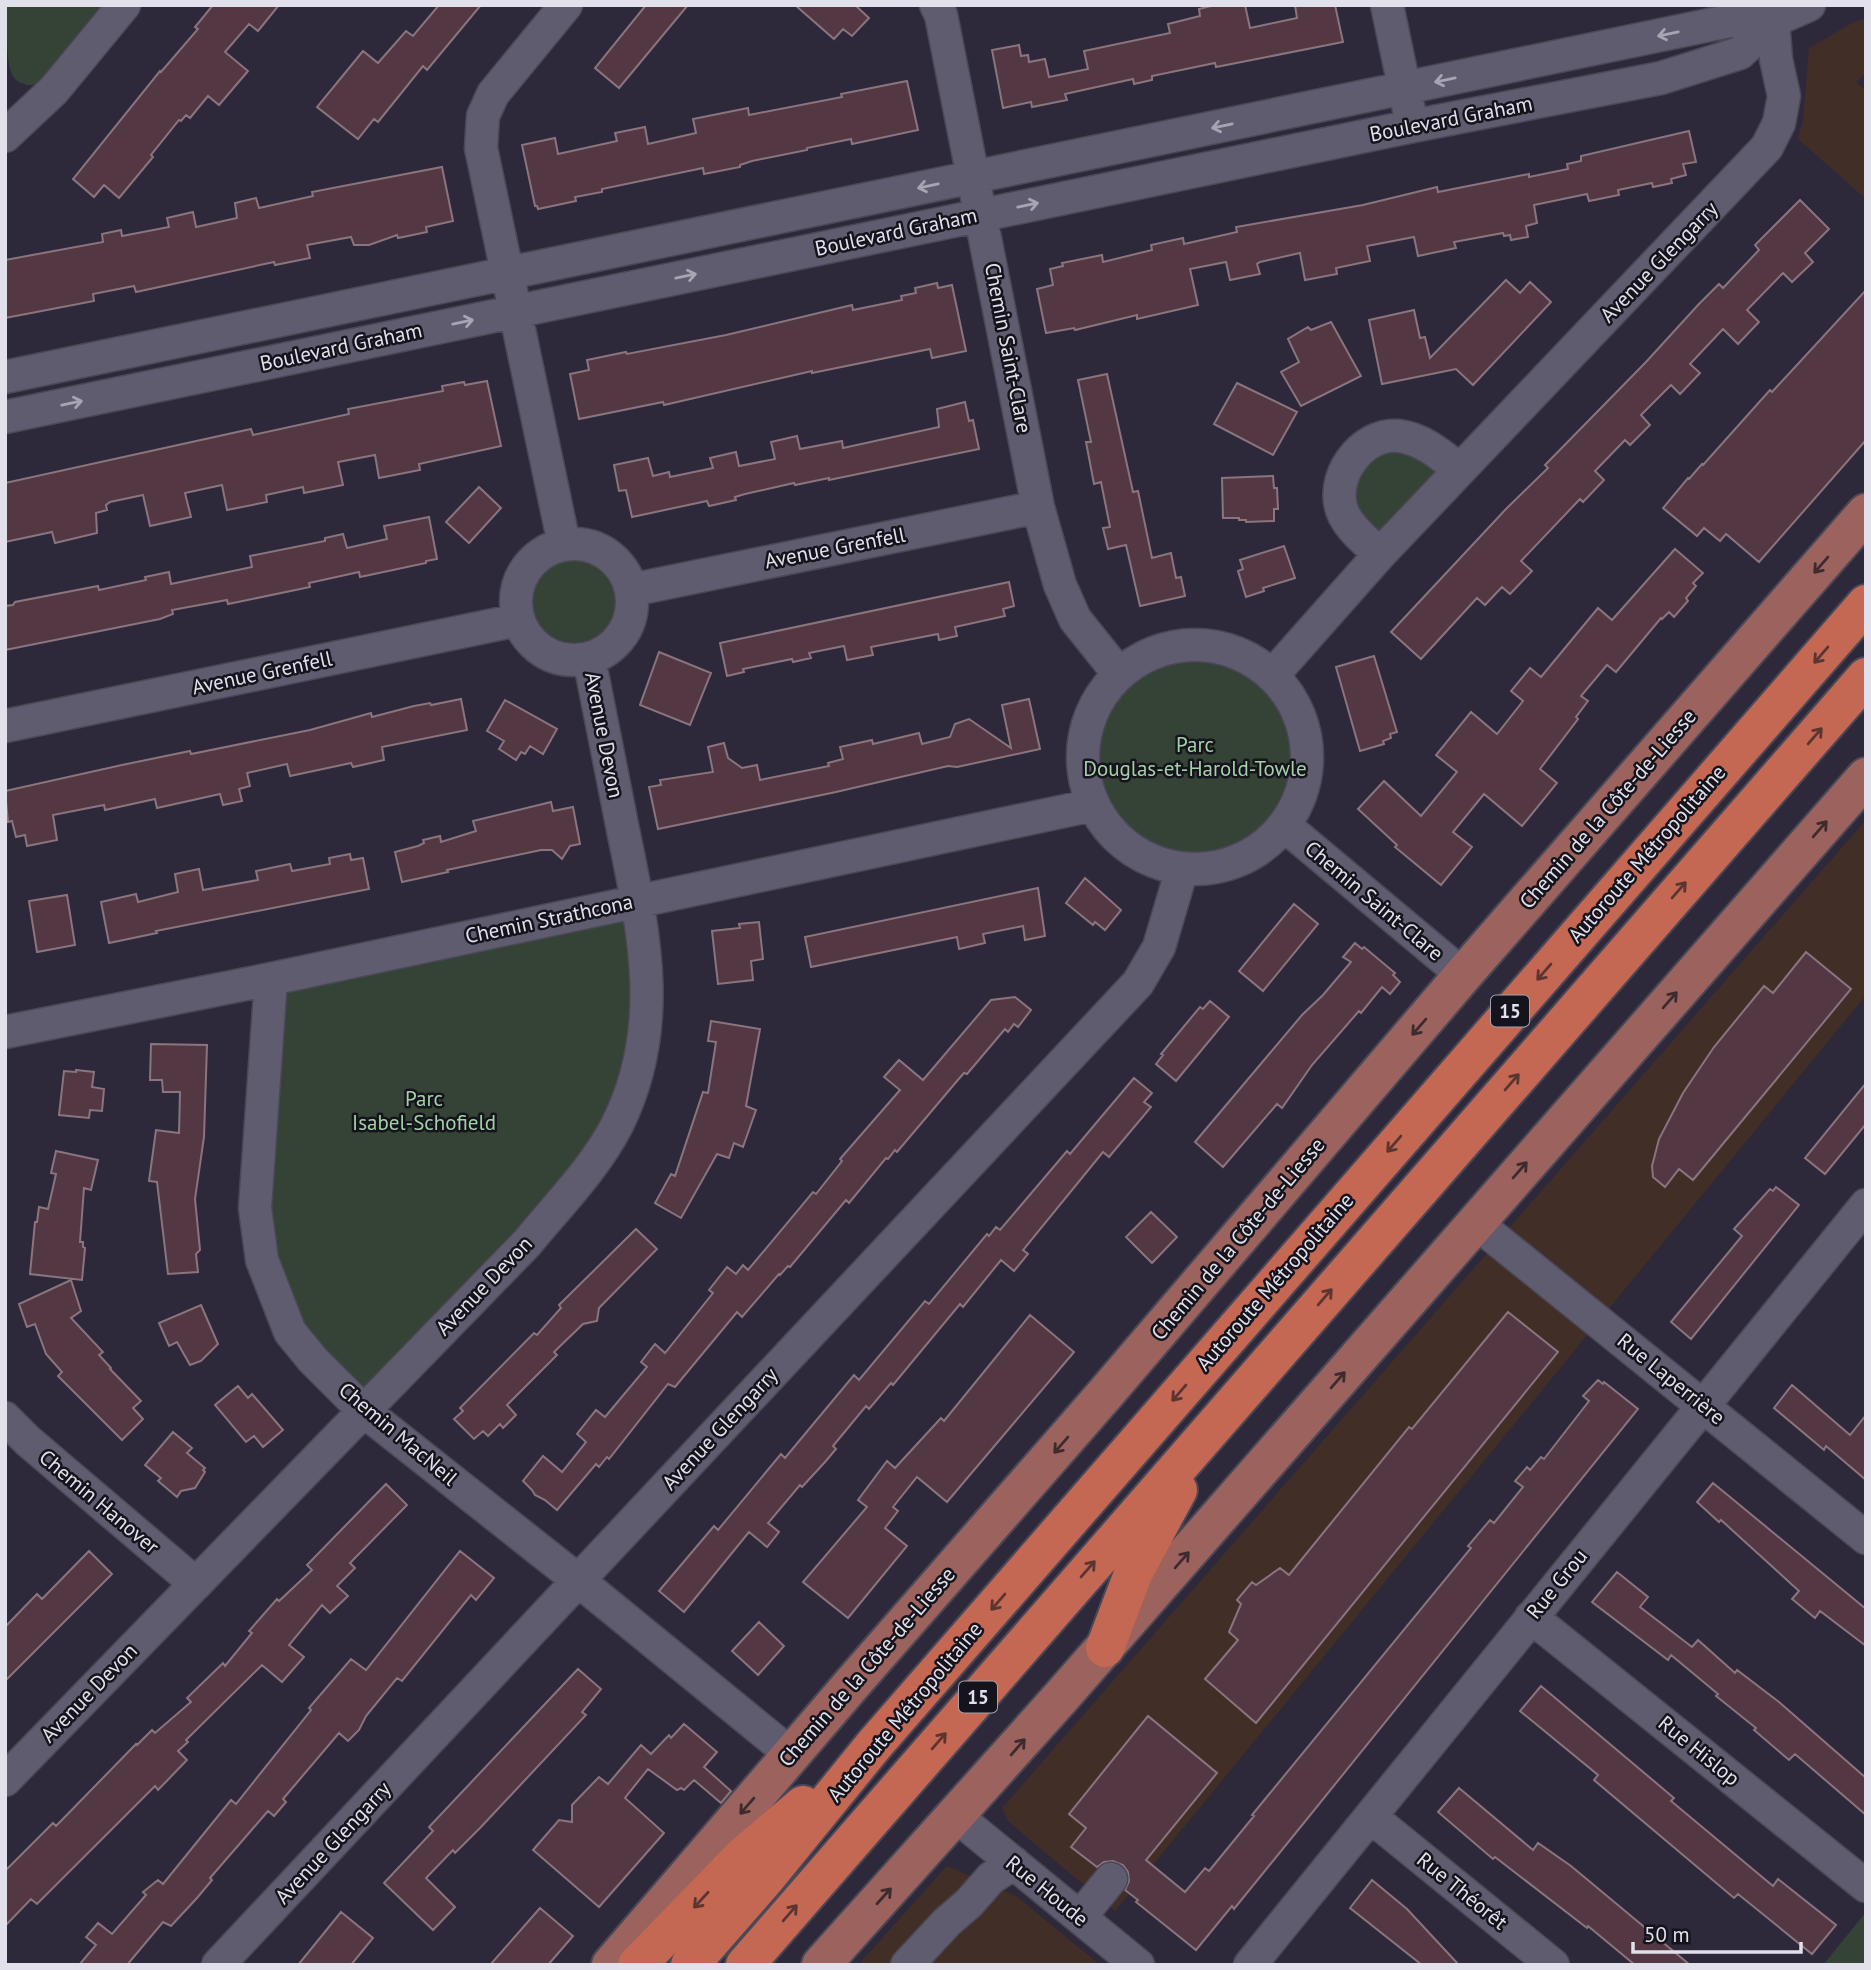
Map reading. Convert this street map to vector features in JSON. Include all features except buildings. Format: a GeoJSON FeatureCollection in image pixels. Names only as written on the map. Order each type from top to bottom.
{"type":"FeatureCollection","features":[{"type":"Feature","properties":{"kind":"highway","name":"Autoroute Métropolitaine"},"geometry":{"type":"LineString","coordinates":[[690,1965],[766,1878],[874,1745],[1866,604]]}},
{"type":"Feature","properties":{"kind":"highway","name":"Autoroute Métropolitaine"},"geometry":{"type":"LineString","coordinates":[[745,1965],[1866,677]]}},
{"type":"Feature","properties":{"kind":"highway"},"geometry":{"type":"LineString","coordinates":[[1105,1648],[1133,1574],[1210,1429]]}},
{"type":"Feature","properties":{"kind":"highway"},"geometry":{"type":"LineString","coordinates":[[637,1965],[741,1857],[874,1745]]}},
{"type":"Feature","properties":{"kind":"main road","name":"Chemin de la Côte-de-Liesse"},"geometry":{"type":"LineString","coordinates":[[611,1965],[1115,1383],[1463,975],[1866,513]]}},
{"type":"Feature","properties":{"kind":"main road"},"geometry":{"type":"LineString","coordinates":[[821,1965],[1105,1648],[1866,777]]}},
{"type":"Feature","properties":{"kind":"street"},"geometry":{"type":"LineString","coordinates":[[5,136],[54,90],[124,5]]}},
{"type":"Feature","properties":{"kind":"street"},"geometry":{"type":"LineString","coordinates":[[564,544],[481,148],[483,116],[493,94],[566,5]]}},
{"type":"Feature","properties":{"kind":"street"},"geometry":{"type":"LineString","coordinates":[[1387,5],[1413,125]]}},
{"type":"Feature","properties":{"kind":"street","name":"Boulevard Graham"},"geometry":{"type":"LineString","coordinates":[[5,377],[1404,89],[1772,10],[1809,5]]}},
{"type":"Feature","properties":{"kind":"street","name":"Chemin Saint-Clare"},"geometry":{"type":"LineString","coordinates":[[942,9],[1038,507],[1060,585],[1074,619],[1119,674]]}},
{"type":"Feature","properties":{"kind":"street","name":"Boulevard Graham"},"geometry":{"type":"LineString","coordinates":[[5,417],[1413,125],[1661,78],[1740,52],[1772,10]]}},
{"type":"Feature","properties":{"kind":"street","name":"Avenue Glengarry"},"geometry":{"type":"LineString","coordinates":[[1272,676],[1380,554],[1767,147],[1779,123],[1784,96],[1776,59],[1772,10]]}},
{"type":"Feature","properties":{"kind":"street"},"geometry":{"type":"LineString","coordinates":[[1380,554],[1353,528],[1343,513],[1341,482],[1345,469],[1354,457],[1367,445],[1397,436],[1415,440],[1436,451],[1460,470]]}},
{"type":"Feature","properties":{"kind":"street","name":"Avenue Grenfell"},"geometry":{"type":"LineString","coordinates":[[631,590],[1038,507]]}},
{"type":"Feature","properties":{"kind":"street"},"geometry":{"type":"LineString","coordinates":[[564,544],[582,544],[602,551],[621,566],[631,590],[632,608],[628,625],[621,637],[601,654],[589,658],[561,659],[546,653],[533,643],[518,620],[516,595],[524,570],[540,554],[564,544]]}},
{"type":"Feature","properties":{"kind":"street","name":"Avenue Grenfell"},"geometry":{"type":"LineString","coordinates":[[5,726],[518,620]]}},
{"type":"Feature","properties":{"kind":"street","name":"Chemin Saint-Clare"},"geometry":{"type":"LineString","coordinates":[[1178,646],[1212,646],[1244,656],[1272,676],[1289,695],[1300,717],[1306,739],[1307,762],[1300,799],[1285,826],[1265,845],[1236,862],[1212,868],[1182,869],[1155,862],[1124,845],[1106,827],[1093,805],[1084,776],[1083,745],[1092,712],[1103,692],[1119,674],[1146,656],[1178,646]]}},
{"type":"Feature","properties":{"kind":"street","name":"Avenue Devon"},"geometry":{"type":"LineString","coordinates":[[5,1780],[527,1243],[596,1158],[617,1125],[635,1079],[646,1033],[648,985],[637,900],[589,658]]}},
{"type":"Feature","properties":{"kind":"street","name":"Chemin Strathcona"},"geometry":{"type":"LineString","coordinates":[[5,1032],[271,979],[1093,805]]}},
{"type":"Feature","properties":{"kind":"street","name":"Chemin Saint-Clare"},"geometry":{"type":"LineString","coordinates":[[1285,826],[1463,975]]}},
{"type":"Feature","properties":{"kind":"street","name":"Avenue Glengarry"},"geometry":{"type":"LineString","coordinates":[[219,1965],[1138,983],[1159,947],[1182,869]]}},
{"type":"Feature","properties":{"kind":"street","name":"Chemin MacNeil"},"geometry":{"type":"LineString","coordinates":[[271,979],[255,1208],[262,1260],[290,1332],[313,1360],[364,1410],[792,1755]]}},
{"type":"Feature","properties":{"kind":"street","name":"Rue Grou"},"geometry":{"type":"LineString","coordinates":[[1250,1965],[1866,1205]]}},
{"type":"Feature","properties":{"kind":"street","name":"Rue Laperrière"},"geometry":{"type":"LineString","coordinates":[[1475,1222],[1866,1538]]}},
{"type":"Feature","properties":{"kind":"street","name":"Chemin Hanover"},"geometry":{"type":"LineString","coordinates":[[5,1418],[28,1441],[195,1584]]}},
{"type":"Feature","properties":{"kind":"street","name":"Rue Hislop"},"geometry":{"type":"LineString","coordinates":[[1531,1617],[1866,1886]]}},
{"type":"Feature","properties":{"kind":"street","name":"Rue Houde"},"geometry":{"type":"LineString","coordinates":[[956,1816],[1138,1965]]}},
{"type":"Feature","properties":{"kind":"street","name":"Rue Théorêt"},"geometry":{"type":"LineString","coordinates":[[1371,1817],[1553,1965]]}},
{"type":"Feature","properties":{"kind":"street"},"geometry":{"type":"LineString","coordinates":[[908,1965],[991,1878],[1014,1863]]}},
{"type":"Feature","properties":{"kind":"street"},"geometry":{"type":"LineString","coordinates":[[1080,1917],[1111,1879]]}},
{"type":"Feature","properties":{"kind":"shaded area"},"geometry":{"type":"Polygon","coordinates":[[[1866,18],[1866,72],[1856,82],[1866,91],[1866,199],[1798,139],[1803,120],[1809,48],[1866,18]]]}},
{"type":"Feature","properties":{"kind":"shaded area"},"geometry":{"type":"Polygon","coordinates":[[[1866,820],[1866,995],[1115,1911],[1009,1822],[1002,1808],[1866,820]]]}},
{"type":"Feature","properties":{"kind":"shaded area"},"geometry":{"type":"Polygon","coordinates":[[[947,1866],[1016,1896],[1100,1965],[858,1965],[947,1866]]]}},
{"type":"Feature","properties":{"kind":"green space"},"geometry":{"type":"Polygon","coordinates":[[[6,5],[108,5],[39,84],[31,85],[19,82],[9,66],[6,5]]]}},
{"type":"Feature","properties":{"kind":"green space"},"geometry":{"type":"Polygon","coordinates":[[[1382,439],[1460,470],[1380,554],[1340,495],[1382,439]]]}},
{"type":"Feature","properties":{"kind":"green space"},"geometry":{"type":"Polygon","coordinates":[[[574,544],[596,548],[615,561],[628,580],[632,602],[628,624],[615,643],[596,656],[574,660],[552,656],[533,643],[520,624],[516,602],[520,580],[533,561],[552,548],[574,544]]]}},
{"type":"Feature","properties":{"kind":"green space","name":"Parc Douglas-et-Harold-Towle"},"geometry":{"type":"Polygon","coordinates":[[[1195,645],[1217,647],[1248,658],[1266,670],[1282,686],[1294,704],[1302,725],[1307,757],[1305,779],[1294,810],[1282,828],[1266,844],[1248,856],[1227,864],[1195,869],[1173,867],[1142,856],[1124,844],[1108,828],[1096,810],[1088,789],[1083,757],[1085,735],[1096,704],[1108,686],[1124,670],[1142,658],[1163,650],[1195,645]]]}},
{"type":"Feature","properties":{"kind":"green space","name":"Parc Isabel-Schofield"},"geometry":{"type":"Polygon","coordinates":[[[637,900],[642,933],[617,1125],[364,1411],[313,1360],[255,1208],[271,979],[637,900]]]}},
{"type":"Feature","properties":{"kind":"green space"},"geometry":{"type":"Polygon","coordinates":[[[1866,1912],[1866,1965],[1823,1965],[1866,1912]]]}}]}
